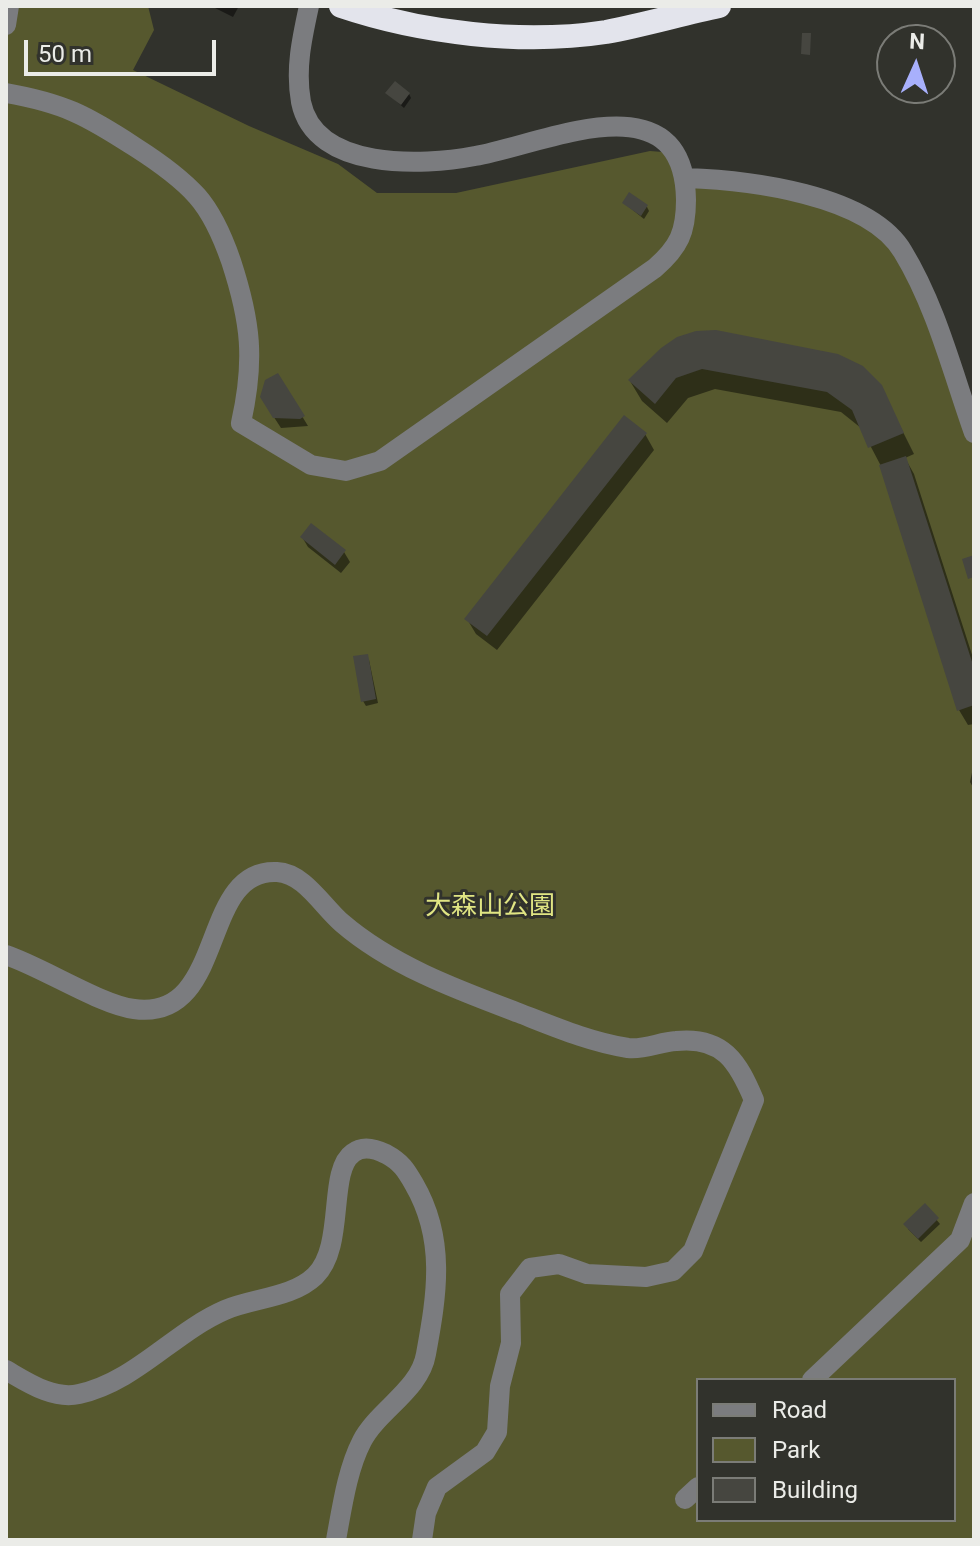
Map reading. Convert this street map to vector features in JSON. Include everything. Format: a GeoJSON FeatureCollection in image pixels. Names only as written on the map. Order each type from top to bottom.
{"type":"FeatureCollection","features":[{"type":"Feature","properties":{"kind":"highway"},"geometry":{"type":"LineString","coordinates":[[341,6],[387,21],[491,36],[604,32],[719,6]]}},
{"type":"Feature","properties":{"kind":"street"},"geometry":{"type":"LineString","coordinates":[[6,25],[9,6]]}},
{"type":"Feature","properties":{"kind":"street"},"geometry":{"type":"LineString","coordinates":[[6,93],[54,101],[93,119],[167,168],[199,198],[221,234],[247,308],[249,387],[241,423],[311,465],[346,471],[380,461],[643,277],[677,249],[686,215],[686,178],[675,153],[650,132],[620,126],[582,127],[476,156],[408,163],[354,155],[320,137],[301,105],[298,61],[309,6]]}},
{"type":"Feature","properties":{"kind":"street"},"geometry":{"type":"LineString","coordinates":[[686,178],[718,179],[829,199],[865,215],[902,249],[930,312],[974,433]]}},
{"type":"Feature","properties":{"kind":"street"},"geometry":{"type":"LineString","coordinates":[[6,955],[133,1009],[159,1008],[185,993],[202,967],[232,893],[253,876],[279,871],[303,883],[342,924],[401,963],[462,991],[593,1042],[633,1049],[678,1040],[712,1045],[739,1064],[754,1100],[693,1251],[673,1271],[646,1277],[587,1274],[559,1264],[530,1268],[510,1294],[511,1343],[500,1386],[497,1432],[485,1452],[437,1487],[426,1513],[422,1540]]}},
{"type":"Feature","properties":{"kind":"street"},"geometry":{"type":"LineString","coordinates":[[6,1370],[37,1388],[61,1395],[79,1394],[135,1369],[226,1310],[296,1288],[315,1276],[331,1252],[343,1162],[355,1151],[375,1148],[401,1161],[425,1204],[436,1240],[434,1301],[426,1359],[411,1385],[362,1441],[344,1499],[336,1540]]}},
{"type":"Feature","properties":{"kind":"street"},"geometry":{"type":"LineString","coordinates":[[814,1378],[960,1240],[974,1203]]}},
{"type":"Feature","properties":{"kind":"green space","name":"大森山公園"},"geometry":{"type":"Polygon","coordinates":[[[6,6],[148,6],[154,30],[133,70],[249,126],[338,164],[377,193],[456,193],[650,151],[675,153],[686,178],[829,199],[902,249],[974,433],[974,1540],[6,1540],[6,6]]]}},
{"type":"Feature","properties":{"kind":"building"},"geometry":{"type":"Polygon","coordinates":[[[802,33],[811,33],[810,55],[801,54],[802,33]]]}},
{"type":"Feature","properties":{"kind":"building"},"geometry":{"type":"Polygon","coordinates":[[[395,81],[410,93],[401,105],[385,93],[395,81]]]}},
{"type":"Feature","properties":{"kind":"building"},"geometry":{"type":"Polygon","coordinates":[[[629,192],[648,205],[641,216],[622,203],[629,192]]]}},
{"type":"Feature","properties":{"kind":"building"},"geometry":{"type":"Polygon","coordinates":[[[716,330],[838,354],[863,366],[882,385],[904,433],[868,448],[852,410],[827,392],[702,369],[676,378],[655,404],[628,380],[677,337],[696,331],[716,330]]]}},
{"type":"Feature","properties":{"kind":"building"},"geometry":{"type":"Polygon","coordinates":[[[278,373],[305,416],[300,419],[273,418],[260,397],[265,380],[278,373]]]}},
{"type":"Feature","properties":{"kind":"building"},"geometry":{"type":"Polygon","coordinates":[[[624,415],[647,433],[487,636],[464,619],[624,415]]]}},
{"type":"Feature","properties":{"kind":"building"},"geometry":{"type":"Polygon","coordinates":[[[906,456],[974,668],[974,705],[957,711],[879,465],[906,456]]]}},
{"type":"Feature","properties":{"kind":"building"},"geometry":{"type":"Polygon","coordinates":[[[311,523],[346,550],[335,565],[300,537],[311,523]]]}},
{"type":"Feature","properties":{"kind":"building"},"geometry":{"type":"Polygon","coordinates":[[[974,555],[974,577],[968,579],[962,559],[974,555]]]}},
{"type":"Feature","properties":{"kind":"building"},"geometry":{"type":"Polygon","coordinates":[[[368,654],[376,699],[361,702],[353,656],[368,654]]]}},
{"type":"Feature","properties":{"kind":"building"},"geometry":{"type":"Polygon","coordinates":[[[925,1203],[939,1218],[918,1239],[903,1224],[925,1203]]]}}]}
